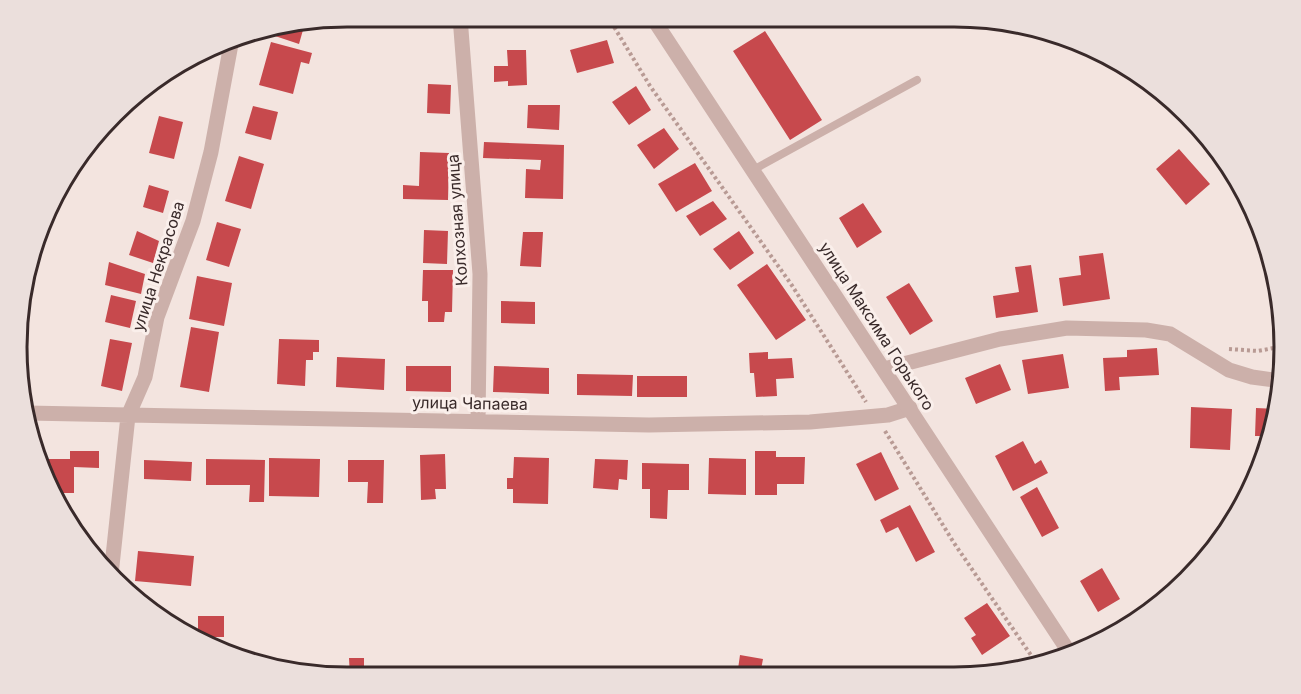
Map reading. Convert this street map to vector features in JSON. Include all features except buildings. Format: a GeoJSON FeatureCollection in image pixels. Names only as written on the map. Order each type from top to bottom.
{"type":"FeatureCollection","features":[{"type":"Feature","properties":{"kind":"street","name":"Колхозная улица"},"geometry":{"type":"LineString","coordinates":[[461,27],[480,274],[478,420]]}},
{"type":"Feature","properties":{"kind":"street","name":"улица Максима Горького"},"geometry":{"type":"LineString","coordinates":[[659,27],[1066,647]]}},
{"type":"Feature","properties":{"kind":"street","name":"улица Некрасова"},"geometry":{"type":"LineString","coordinates":[[112,564],[128,416],[145,377],[157,317],[193,221],[211,152],[230,49]]}},
{"type":"Feature","properties":{"kind":"street"},"geometry":{"type":"LineString","coordinates":[[884,369],[1000,339],[1067,328],[1146,330],[1170,334],[1229,370],[1272,379]]}},
{"type":"Feature","properties":{"kind":"street","name":"улица Чапаева"},"geometry":{"type":"LineString","coordinates":[[34,413],[648,425],[810,422],[888,415],[910,408]]}},
{"type":"Feature","properties":{"kind":"lane"},"geometry":{"type":"LineString","coordinates":[[753,170],[917,80]]}},
{"type":"Feature","properties":{"kind":"path"},"geometry":{"type":"LineString","coordinates":[[614,27],[650,86],[791,284],[954,543],[1032,657]]}},
{"type":"Feature","properties":{"kind":"path"},"geometry":{"type":"LineString","coordinates":[[1222,348],[1258,351],[1274,348]]}}]}
